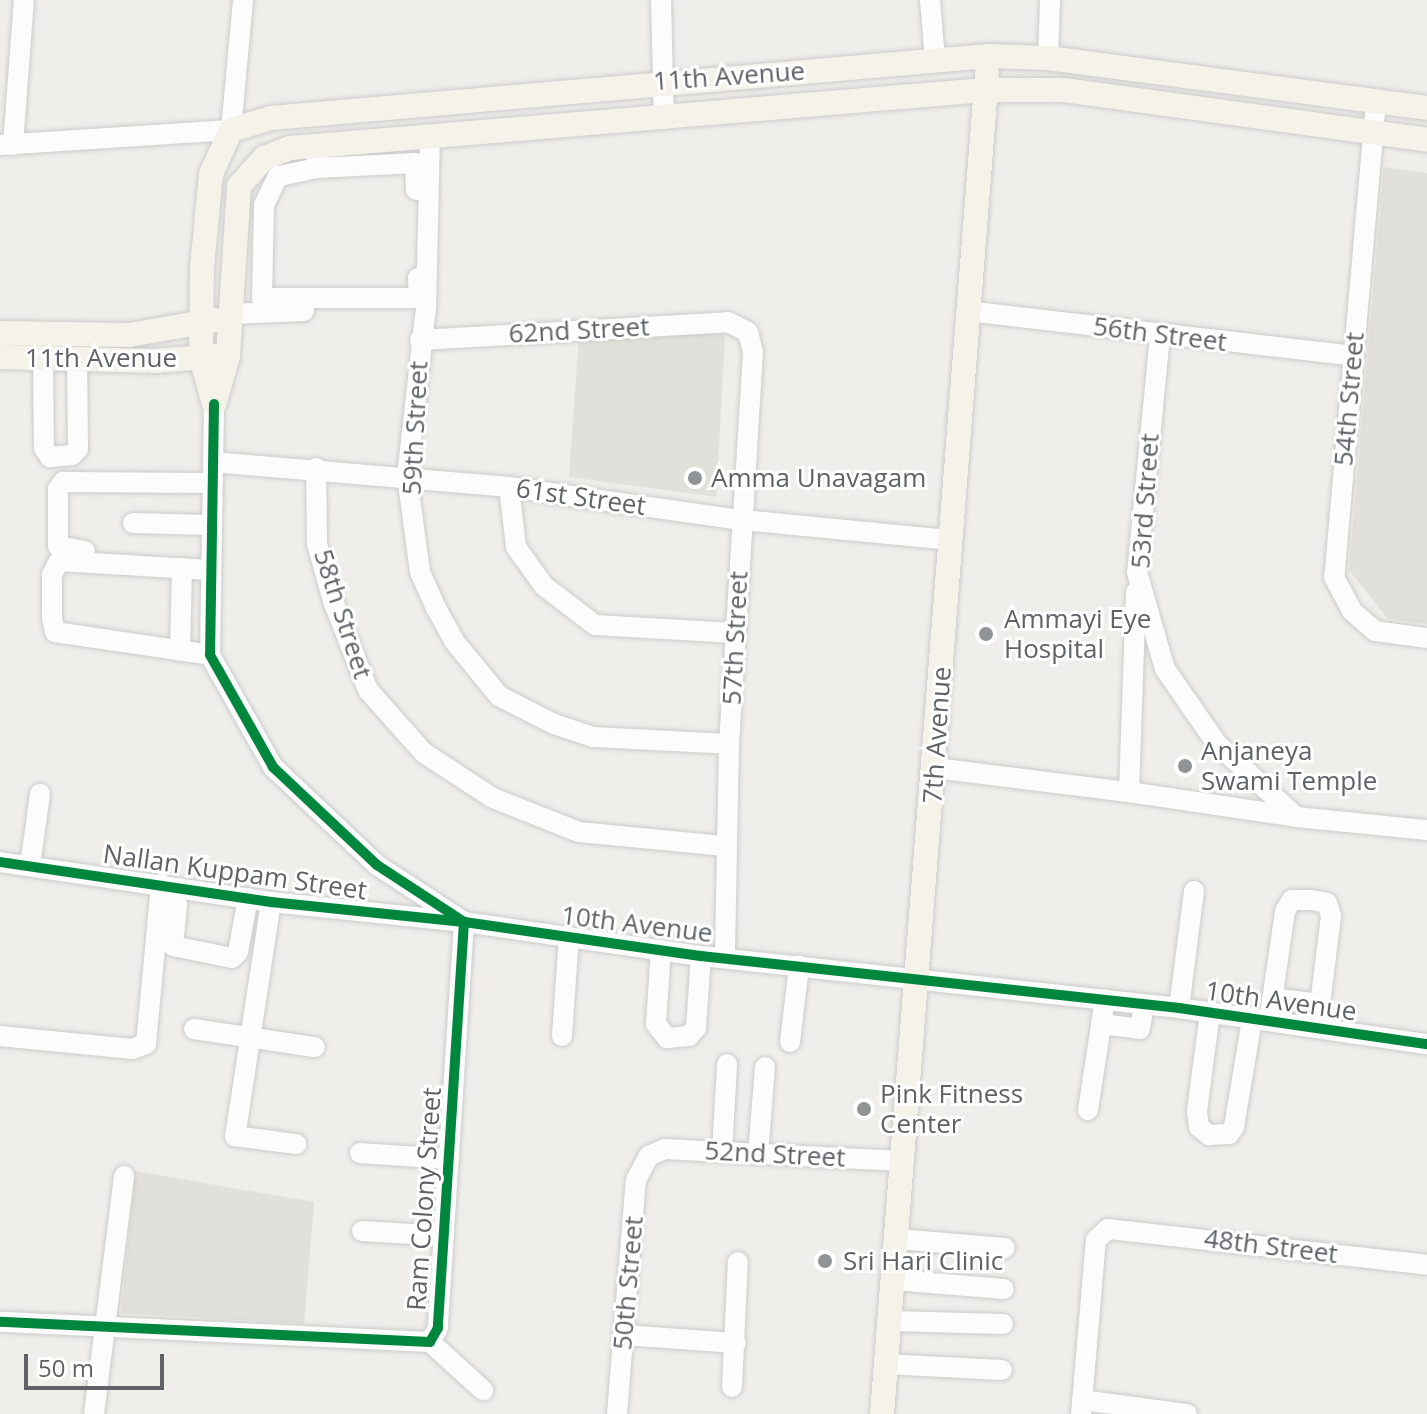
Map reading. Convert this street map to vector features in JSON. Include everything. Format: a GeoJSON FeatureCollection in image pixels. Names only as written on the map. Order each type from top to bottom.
{"type":"FeatureCollection","features":[{"type":"Feature","properties":{"kind":"main road","name":"11th Avenue"},"geometry":{"type":"LineString","coordinates":[[214,404],[201,358],[211,174],[231,130],[271,118],[387,104],[661,80],[988,56],[1048,58],[1427,108]]}},
{"type":"Feature","properties":{"kind":"main road","name":"7th Avenue"},"geometry":{"type":"LineString","coordinates":[[882,1414],[935,768],[949,540],[988,56]]}},
{"type":"Feature","properties":{"kind":"main road","name":"11th Avenue"},"geometry":{"type":"LineString","coordinates":[[214,404],[228,356],[239,186],[264,158],[316,157],[430,135],[664,119],[985,90],[1064,90],[1427,140]]}},
{"type":"Feature","properties":{"kind":"main road","name":"11th Avenue"},"geometry":{"type":"LineString","coordinates":[[0,333],[129,335],[201,325],[232,314]]}},
{"type":"Feature","properties":{"kind":"main road","name":"11th Avenue"},"geometry":{"type":"LineString","coordinates":[[0,357],[43,364],[77,364],[228,356]]}},
{"type":"Feature","properties":{"kind":"street"},"geometry":{"type":"LineString","coordinates":[[24,0],[7,145],[231,130],[243,0]]}},
{"type":"Feature","properties":{"kind":"street"},"geometry":{"type":"LineString","coordinates":[[661,0],[664,119]]}},
{"type":"Feature","properties":{"kind":"street"},"geometry":{"type":"LineString","coordinates":[[930,0],[935,60]]}},
{"type":"Feature","properties":{"kind":"street"},"geometry":{"type":"LineString","coordinates":[[1048,58],[1050,0]]}},
{"type":"Feature","properties":{"kind":"street","name":"54th Street"},"geometry":{"type":"LineString","coordinates":[[1376,101],[1334,577],[1352,611],[1375,631],[1427,638]]}},
{"type":"Feature","properties":{"kind":"street","name":"59th Street"},"geometry":{"type":"LineString","coordinates":[[430,135],[426,307],[407,476],[420,572],[454,641],[499,696],[593,737],[729,744]]}},
{"type":"Feature","properties":{"kind":"street"},"geometry":{"type":"LineString","coordinates":[[316,157],[415,163],[419,298],[262,298],[264,205],[278,176],[316,157]]}},
{"type":"Feature","properties":{"kind":"street"},"geometry":{"type":"LineString","coordinates":[[232,314],[426,307]]}},
{"type":"Feature","properties":{"kind":"street","name":"56th Street"},"geometry":{"type":"LineString","coordinates":[[967,311],[1353,356]]}},
{"type":"Feature","properties":{"kind":"street","name":"62nd Street"},"geometry":{"type":"LineString","coordinates":[[420,340],[738,325]]}},
{"type":"Feature","properties":{"kind":"street","name":"57th Street"},"geometry":{"type":"LineString","coordinates":[[725,958],[729,744],[753,352],[748,332],[738,325]]}},
{"type":"Feature","properties":{"kind":"street","name":"53rd Street"},"geometry":{"type":"LineString","coordinates":[[1160,335],[1137,572],[1165,669],[1217,744],[1296,817]]}},
{"type":"Feature","properties":{"kind":"street"},"geometry":{"type":"LineString","coordinates":[[43,364],[44,448],[50,457],[72,455],[78,449],[77,364]]}},
{"type":"Feature","properties":{"kind":"street","name":"10th Avenue"},"geometry":{"type":"LineString","coordinates":[[214,404],[209,525],[210,655],[273,767],[377,865],[464,922],[701,956],[918,976],[1179,1008],[1427,1044]]}},
{"type":"Feature","properties":{"kind":"street","name":"61st Street"},"geometry":{"type":"LineString","coordinates":[[117,552],[58,546],[58,489],[63,482],[316,468],[509,487],[742,520],[949,540]]}},
{"type":"Feature","properties":{"kind":"street","name":"58th Street"},"geometry":{"type":"LineString","coordinates":[[316,468],[317,544],[333,601],[368,690],[424,753],[493,798],[579,832],[725,846]]}},
{"type":"Feature","properties":{"kind":"street"},"geometry":{"type":"LineString","coordinates":[[509,487],[516,547],[544,586],[595,625],[735,633]]}},
{"type":"Feature","properties":{"kind":"street"},"geometry":{"type":"LineString","coordinates":[[133,523],[209,525]]}},
{"type":"Feature","properties":{"kind":"street"},"geometry":{"type":"LineString","coordinates":[[209,570],[59,561],[52,575],[55,632],[210,655]]}},
{"type":"Feature","properties":{"kind":"street"},"geometry":{"type":"LineString","coordinates":[[180,651],[182,568]]}},
{"type":"Feature","properties":{"kind":"street"},"geometry":{"type":"LineString","coordinates":[[1129,792],[1137,572]]}},
{"type":"Feature","properties":{"kind":"street"},"geometry":{"type":"LineString","coordinates":[[935,768],[1296,817],[1427,830]]}},
{"type":"Feature","properties":{"kind":"street"},"geometry":{"type":"LineString","coordinates":[[30,866],[40,794]]}},
{"type":"Feature","properties":{"kind":"street","name":"Nallan Kuppam Street"},"geometry":{"type":"LineString","coordinates":[[0,862],[161,892],[248,898],[464,922]]}},
{"type":"Feature","properties":{"kind":"street"},"geometry":{"type":"LineString","coordinates":[[1179,1008],[1194,891]]}},
{"type":"Feature","properties":{"kind":"street"},"geometry":{"type":"LineString","coordinates":[[161,892],[177,905],[170,939],[173,946],[232,958],[238,952],[248,898]]}},
{"type":"Feature","properties":{"kind":"street"},"geometry":{"type":"LineString","coordinates":[[0,1036],[140,1049],[148,1038],[161,892]]}},
{"type":"Feature","properties":{"kind":"street"},"geometry":{"type":"LineString","coordinates":[[1210,1013],[1197,1111],[1199,1127],[1209,1135],[1229,1134],[1234,1127],[1260,1020],[1272,998],[1285,911],[1292,900],[1312,900],[1327,903],[1331,916],[1317,1028]]}},
{"type":"Feature","properties":{"kind":"street"},"geometry":{"type":"LineString","coordinates":[[271,902],[235,1136],[296,1144]]}},
{"type":"Feature","properties":{"kind":"street","name":"Ram Colony Street"},"geometry":{"type":"LineString","coordinates":[[0,1322],[430,1342],[438,1328],[464,922]]}},
{"type":"Feature","properties":{"kind":"street"},"geometry":{"type":"LineString","coordinates":[[562,1036],[569,937]]}},
{"type":"Feature","properties":{"kind":"street"},"geometry":{"type":"LineString","coordinates":[[661,950],[656,1024],[667,1038],[689,1036],[696,1028],[701,956]]}},
{"type":"Feature","properties":{"kind":"street"},"geometry":{"type":"LineString","coordinates":[[790,1042],[799,966]]}},
{"type":"Feature","properties":{"kind":"street"},"geometry":{"type":"LineString","coordinates":[[1272,998],[1320,1004]]}},
{"type":"Feature","properties":{"kind":"street"},"geometry":{"type":"LineString","coordinates":[[1088,1110],[1105,999]]}},
{"type":"Feature","properties":{"kind":"street"},"geometry":{"type":"LineString","coordinates":[[1101,1024],[1140,1029],[1144,1004]]}},
{"type":"Feature","properties":{"kind":"street"},"geometry":{"type":"LineString","coordinates":[[194,1029],[315,1047]]}},
{"type":"Feature","properties":{"kind":"street"},"geometry":{"type":"LineString","coordinates":[[722,1152],[727,1064]]}},
{"type":"Feature","properties":{"kind":"street"},"geometry":{"type":"LineString","coordinates":[[758,1154],[765,1067]]}},
{"type":"Feature","properties":{"kind":"street","name":"52nd Street"},"geometry":{"type":"LineString","coordinates":[[649,1156],[665,1149],[901,1161]]}},
{"type":"Feature","properties":{"kind":"street"},"geometry":{"type":"LineString","coordinates":[[360,1153],[449,1159]]}},
{"type":"Feature","properties":{"kind":"street","name":"50th Street"},"geometry":{"type":"LineString","coordinates":[[617,1414],[636,1180],[649,1156]]}},
{"type":"Feature","properties":{"kind":"street"},"geometry":{"type":"LineString","coordinates":[[94,1414],[124,1176]]}},
{"type":"Feature","properties":{"kind":"street","name":"48th Street"},"geometry":{"type":"LineString","coordinates":[[1081,1407],[1096,1240],[1116,1227],[1427,1265]]}},
{"type":"Feature","properties":{"kind":"street"},"geometry":{"type":"LineString","coordinates":[[362,1231],[444,1236]]}},
{"type":"Feature","properties":{"kind":"street"},"geometry":{"type":"LineString","coordinates":[[898,1239],[1005,1248]]}},
{"type":"Feature","properties":{"kind":"street"},"geometry":{"type":"LineString","coordinates":[[732,1387],[738,1262]]}},
{"type":"Feature","properties":{"kind":"street"},"geometry":{"type":"LineString","coordinates":[[894,1280],[1004,1289]]}},
{"type":"Feature","properties":{"kind":"street"},"geometry":{"type":"LineString","coordinates":[[890,1321],[1003,1324]]}},
{"type":"Feature","properties":{"kind":"street"},"geometry":{"type":"LineString","coordinates":[[624,1335],[736,1343]]}},
{"type":"Feature","properties":{"kind":"street"},"geometry":{"type":"LineString","coordinates":[[430,1342],[483,1390]]}},
{"type":"Feature","properties":{"kind":"street"},"geometry":{"type":"LineString","coordinates":[[885,1364],[1002,1370]]}},
{"type":"Feature","properties":{"kind":"street"},"geometry":{"type":"LineString","coordinates":[[1081,1407],[1187,1414]]}},
{"type":"Feature","properties":{"kind":"shaded area"},"geometry":{"type":"Polygon","coordinates":[[[1384,167],[1427,173],[1427,624],[1388,619],[1349,570],[1384,167]]]}},
{"type":"Feature","properties":{"kind":"shaded area"},"geometry":{"type":"Polygon","coordinates":[[[717,328],[725,338],[716,497],[569,477],[579,337],[717,328]]]}},
{"type":"Feature","properties":{"kind":"shaded area"},"geometry":{"type":"Polygon","coordinates":[[[135,1171],[314,1202],[304,1324],[121,1313],[135,1171]]]}},
{"type":"Feature","properties":{"kind":"cycle path"},"geometry":{"type":"LineString","coordinates":[[214,404],[210,655],[273,767],[377,865],[464,922],[701,956],[1179,1008],[1427,1044]]}},
{"type":"Feature","properties":{"kind":"cycle path"},"geometry":{"type":"LineString","coordinates":[[0,862],[271,902],[464,922],[438,1328],[430,1342],[0,1322]]}},
{"type":"Feature","properties":{"kind":"place","name":"Amma Unavagam"},"geometry":{"type":"Point","coordinates":[695,478]}},
{"type":"Feature","properties":{"kind":"place","name":"Ammayi Eye Hospital"},"geometry":{"type":"Point","coordinates":[986,634]}},
{"type":"Feature","properties":{"kind":"place","name":"Anjaneya Swami Temple"},"geometry":{"type":"Point","coordinates":[1185,766]}},
{"type":"Feature","properties":{"kind":"place","name":"Pink Fitness Center"},"geometry":{"type":"Point","coordinates":[864,1109]}},
{"type":"Feature","properties":{"kind":"place","name":"Sri Hari Clinic"},"geometry":{"type":"Point","coordinates":[825,1261]}}]}
